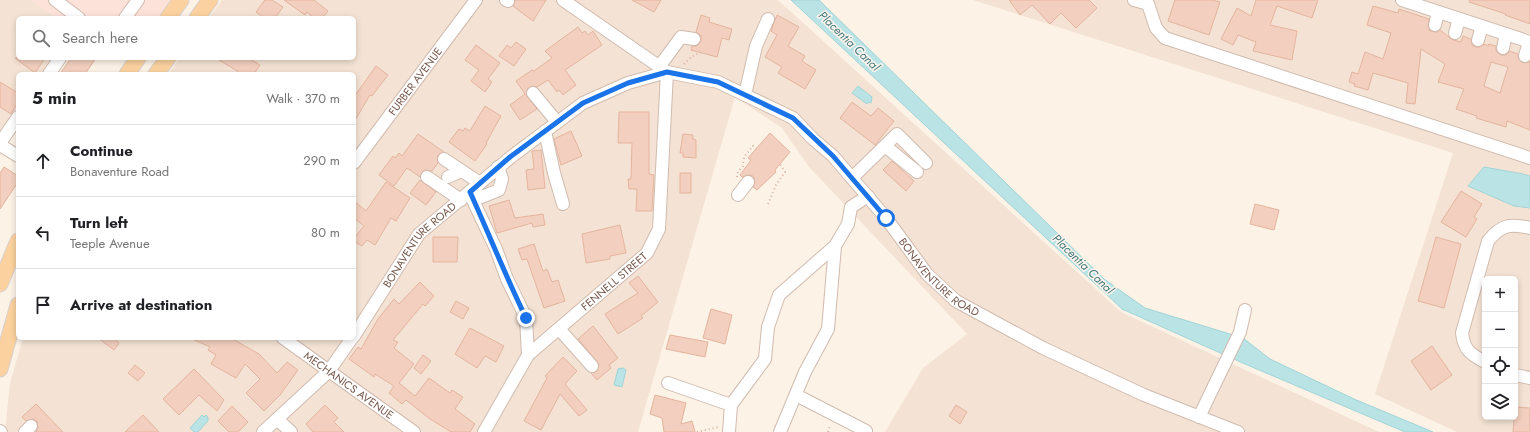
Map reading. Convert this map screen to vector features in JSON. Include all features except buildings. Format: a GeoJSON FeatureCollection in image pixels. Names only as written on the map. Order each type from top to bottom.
{"type":"FeatureCollection","features":[{"type":"Feature","properties":{"kind":"main road"},"geometry":{"type":"LineString","coordinates":[[169,16],[181,0]]}},
{"type":"Feature","properties":{"kind":"main road"},"geometry":{"type":"LineString","coordinates":[[198,16],[210,0]]}},
{"type":"Feature","properties":{"kind":"main road"},"geometry":{"type":"LineString","coordinates":[[128,72],[135,60]]}},
{"type":"Feature","properties":{"kind":"main road"},"geometry":{"type":"LineString","coordinates":[[158,72],[166,60]]}},
{"type":"Feature","properties":{"kind":"main road"},"geometry":{"type":"LineString","coordinates":[[0,284],[16,246]]}},
{"type":"Feature","properties":{"kind":"main road"},"geometry":{"type":"LineString","coordinates":[[0,369],[16,312]]}},
{"type":"Feature","properties":{"kind":"street"},"geometry":{"type":"LineString","coordinates":[[55,0],[76,16]]}},
{"type":"Feature","properties":{"kind":"street"},"geometry":{"type":"LineString","coordinates":[[126,16],[138,0]]}},
{"type":"Feature","properties":{"kind":"street","name":"FURBER AVENUE"},"geometry":{"type":"LineString","coordinates":[[356,160],[476,0]]}},
{"type":"Feature","properties":{"kind":"street"},"geometry":{"type":"LineString","coordinates":[[563,0],[667,71],[681,37],[694,39]]}},
{"type":"Feature","properties":{"kind":"street"},"geometry":{"type":"LineString","coordinates":[[1134,0],[1149,2],[1156,28],[1165,38],[1530,158]]}},
{"type":"Feature","properties":{"kind":"street"},"geometry":{"type":"LineString","coordinates":[[1402,0],[1530,42],[1525,56]]}},
{"type":"Feature","properties":{"kind":"street"},"geometry":{"type":"LineString","coordinates":[[1435,25],[1438,12]]}},
{"type":"Feature","properties":{"kind":"street"},"geometry":{"type":"LineString","coordinates":[[745,95],[756,46],[768,19]]}},
{"type":"Feature","properties":{"kind":"street"},"geometry":{"type":"LineString","coordinates":[[1455,33],[1459,19]]}},
{"type":"Feature","properties":{"kind":"street"},"geometry":{"type":"LineString","coordinates":[[1478,40],[1482,26]]}},
{"type":"Feature","properties":{"kind":"street"},"geometry":{"type":"LineString","coordinates":[[1503,48],[1506,34]]}},
{"type":"Feature","properties":{"kind":"street"},"geometry":{"type":"LineString","coordinates":[[50,72],[59,60]]}},
{"type":"Feature","properties":{"kind":"street","name":"BONAVENTURE ROAD"},"geometry":{"type":"LineString","coordinates":[[356,332],[419,234],[498,167],[583,103],[628,83],[667,71],[718,82],[793,118],[833,156],[886,218],[926,274],[956,301],[1043,348],[1144,395],[1238,432]]}},
{"type":"Feature","properties":{"kind":"street","name":"FENNELL STREET"},"geometry":{"type":"LineString","coordinates":[[484,432],[528,355],[630,275],[648,253],[659,229],[667,71]]}},
{"type":"Feature","properties":{"kind":"street"},"geometry":{"type":"LineString","coordinates":[[534,93],[557,122]]}},
{"type":"Feature","properties":{"kind":"street"},"geometry":{"type":"LineString","coordinates":[[16,120],[0,144],[16,155]]}},
{"type":"Feature","properties":{"kind":"street"},"geometry":{"type":"LineString","coordinates":[[545,131],[554,173],[563,204]]}},
{"type":"Feature","properties":{"kind":"street"},"geometry":{"type":"LineString","coordinates":[[852,178],[897,134],[926,163]]}},
{"type":"Feature","properties":{"kind":"street"},"geometry":{"type":"LineString","coordinates":[[885,146],[917,172]]}},
{"type":"Feature","properties":{"kind":"street"},"geometry":{"type":"LineString","coordinates":[[444,159],[461,170],[496,249],[507,279],[526,318],[528,355]]}},
{"type":"Feature","properties":{"kind":"street"},"geometry":{"type":"LineString","coordinates":[[427,177],[471,191],[479,198],[499,190],[502,179],[498,167]]}},
{"type":"Feature","properties":{"kind":"street"},"geometry":{"type":"LineString","coordinates":[[448,177],[461,170]]}},
{"type":"Feature","properties":{"kind":"street"},"geometry":{"type":"LineString","coordinates":[[729,428],[731,405],[766,359],[768,327],[779,295],[835,246],[848,224],[850,207],[868,196]]}},
{"type":"Feature","properties":{"kind":"street"},"geometry":{"type":"LineString","coordinates":[[1482,360],[1473,356],[1463,345],[1462,333],[1488,242],[1497,230],[1510,225],[1530,228]]}},
{"type":"Feature","properties":{"kind":"street"},"geometry":{"type":"LineString","coordinates":[[780,432],[828,329],[835,246]]}},
{"type":"Feature","properties":{"kind":"street"},"geometry":{"type":"LineString","coordinates":[[1199,417],[1240,332],[1245,310]]}},
{"type":"Feature","properties":{"kind":"street"},"geometry":{"type":"LineString","coordinates":[[560,330],[592,366]]}},
{"type":"Feature","properties":{"kind":"street","name":"MECHANICS AVENUE"},"geometry":{"type":"LineString","coordinates":[[286,340],[414,432]]}},
{"type":"Feature","properties":{"kind":"street","name":"BONAVENTURE ROAD"},"geometry":{"type":"LineString","coordinates":[[263,432],[329,371],[351,340]]}},
{"type":"Feature","properties":{"kind":"street"},"geometry":{"type":"LineString","coordinates":[[1518,376],[1530,378]]}},
{"type":"Feature","properties":{"kind":"street"},"geometry":{"type":"LineString","coordinates":[[668,383],[731,405]]}},
{"type":"Feature","properties":{"kind":"street"},"geometry":{"type":"LineString","coordinates":[[796,395],[866,431]]}},
{"type":"Feature","properties":{"kind":"street"},"geometry":{"type":"LineString","coordinates":[[277,419],[291,432]]}},
{"type":"Feature","properties":{"kind":"path"},"geometry":{"type":"LineString","coordinates":[[667,71],[701,52]]}},
{"type":"Feature","properties":{"kind":"path"},"geometry":{"type":"LineString","coordinates":[[744,188],[738,178],[738,172],[743,166],[744,157],[753,146],[757,149]]}},
{"type":"Feature","properties":{"kind":"path"},"geometry":{"type":"LineString","coordinates":[[768,204],[776,185],[785,172],[780,164]]}},
{"type":"Feature","properties":{"kind":"path"},"geometry":{"type":"LineString","coordinates":[[697,432],[729,428]]}},
{"type":"Feature","properties":{"kind":"shaded area"},"geometry":{"type":"Polygon","coordinates":[[[0,0],[30,0],[55,16],[16,16],[16,60],[52,60],[44,72],[16,72],[16,112],[0,135],[0,0]]]}},
{"type":"Feature","properties":{"kind":"shaded area"},"geometry":{"type":"Polygon","coordinates":[[[30,0],[175,0],[164,16],[55,16],[30,0]]]}},
{"type":"Feature","properties":{"kind":"shaded area"},"geometry":{"type":"Polygon","coordinates":[[[222,0],[778,0],[1121,312],[1379,432],[885,432],[923,368],[967,334],[809,167],[782,128],[735,97],[638,432],[5,432],[10,383],[22,340],[356,340],[356,72],[170,72],[178,60],[356,60],[356,16],[210,16],[222,0]]]}},
{"type":"Feature","properties":{"kind":"shaded area"},"geometry":{"type":"Polygon","coordinates":[[[973,0],[1530,0],[1530,432],[1457,432],[1375,394],[1453,153],[973,0]]]}},
{"type":"Feature","properties":{"kind":"water","name":"Placentia Canal"},"geometry":{"type":"Polygon","coordinates":[[[791,0],[819,0],[1104,279],[1145,308],[1243,338],[1270,359],[1354,399],[1433,432],[1405,432],[1245,364],[1122,309],[791,0]]]}},
{"type":"Feature","properties":{"kind":"water"},"geometry":{"type":"Polygon","coordinates":[[[858,86],[872,97],[871,103],[868,102],[867,104],[852,93],[858,86]]]}},
{"type":"Feature","properties":{"kind":"water"},"geometry":{"type":"Polygon","coordinates":[[[1484,167],[1530,176],[1530,208],[1514,206],[1468,186],[1484,167]]]}},
{"type":"Feature","properties":{"kind":"water"},"geometry":{"type":"Polygon","coordinates":[[[623,368],[626,370],[622,387],[614,385],[618,369],[623,368]]]}},
{"type":"Feature","properties":{"kind":"water"},"geometry":{"type":"Polygon","coordinates":[[[202,415],[204,417],[206,415],[208,421],[198,432],[194,432],[190,428],[202,415]]]}},
{"type":"Feature","properties":{"kind":"route"},"geometry":{"type":"LineString","coordinates":[[526,318],[507,279],[496,249],[470,192],[510,157],[583,103],[628,83],[667,72],[718,82],[793,118],[813,139],[833,156],[886,218]]}}]}
